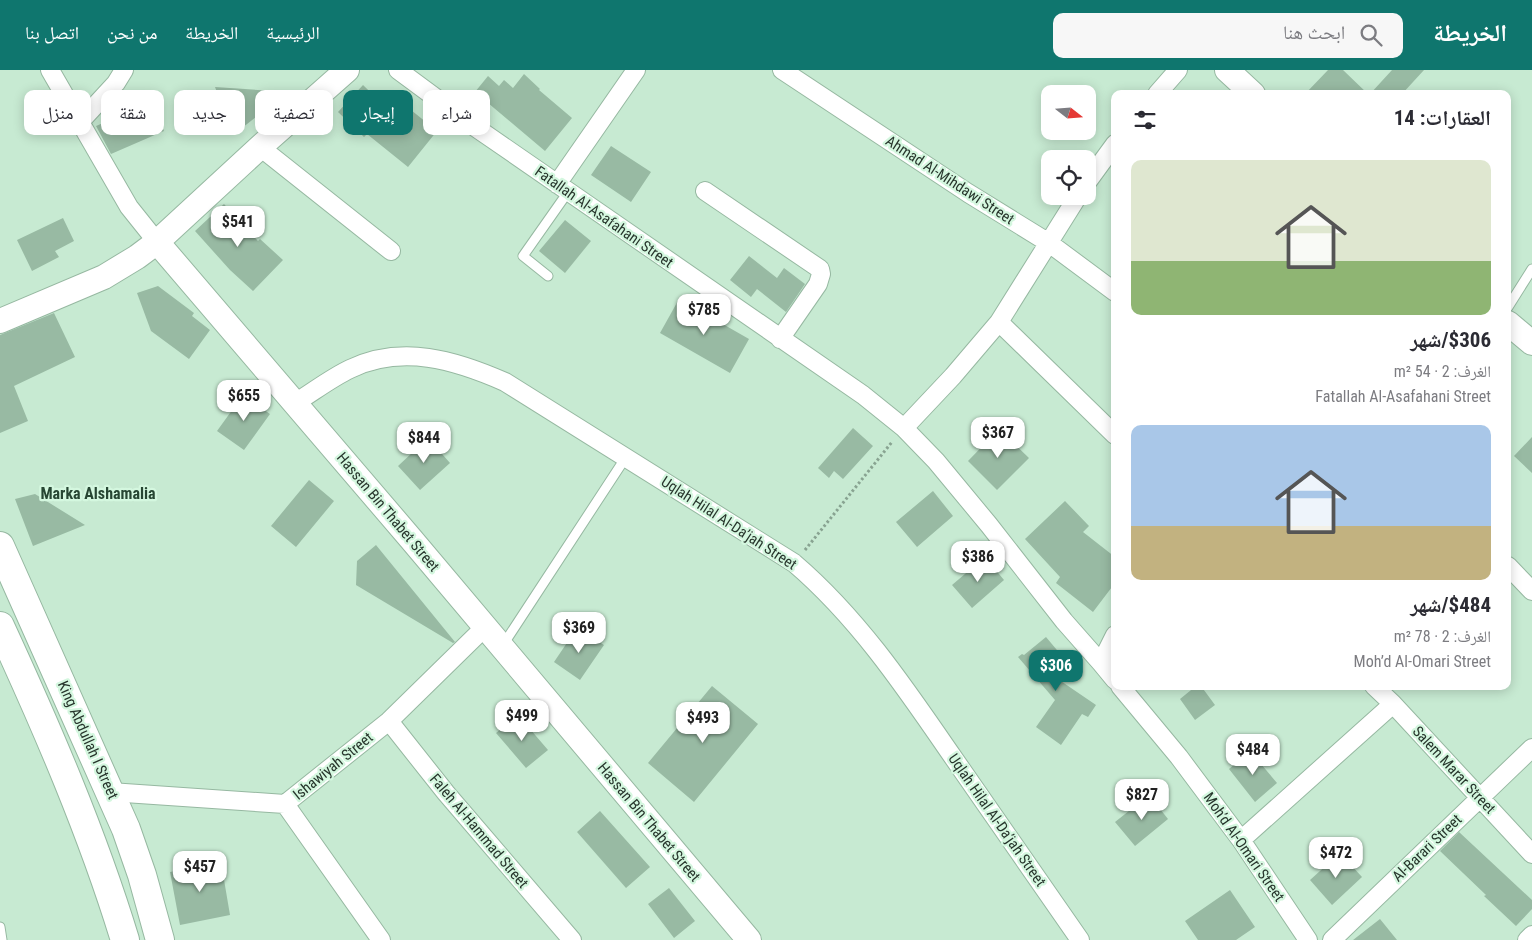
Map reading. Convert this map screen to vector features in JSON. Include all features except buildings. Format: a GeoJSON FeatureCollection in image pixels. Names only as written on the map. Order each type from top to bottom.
{"type":"FeatureCollection","features":[{"type":"Feature","properties":{"kind":"main road","name":"King Abdullah I Street"},"geometry":{"type":"LineString","coordinates":[[0,546],[126,829],[139,866],[160,940]]}},
{"type":"Feature","properties":{"kind":"main road"},"geometry":{"type":"LineString","coordinates":[[0,626],[77,803],[107,882],[125,940]]}},
{"type":"Feature","properties":{"kind":"street","name":"Hassan Bin Thabet Street"},"geometry":{"type":"LineString","coordinates":[[50,70],[61,90]]}},
{"type":"Feature","properties":{"kind":"street"},"geometry":{"type":"LineString","coordinates":[[91,110],[116,83],[124,70]]}},
{"type":"Feature","properties":{"kind":"street"},"geometry":{"type":"LineString","coordinates":[[0,321],[104,277],[137,257],[157,242],[347,70]]}},
{"type":"Feature","properties":{"kind":"street","name":"Fatallah Al-Asafahani Street"},"geometry":{"type":"LineString","coordinates":[[398,70],[475,128],[863,395],[904,428],[936,461],[1064,621],[1101,663]]}},
{"type":"Feature","properties":{"kind":"street"},"geometry":{"type":"LineString","coordinates":[[563,188],[636,70]]}},
{"type":"Feature","properties":{"kind":"street","name":"Ahmad Al-Mihdawi Street"},"geometry":{"type":"LineString","coordinates":[[782,70],[968,193],[1049,243],[1111,289]]}},
{"type":"Feature","properties":{"kind":"street"},"geometry":{"type":"LineString","coordinates":[[1160,90],[1178,70]]}},
{"type":"Feature","properties":{"kind":"street","name":"Hassan Bin Thabet Street"},"geometry":{"type":"LineString","coordinates":[[86,135],[129,207],[157,242],[749,940]]}},
{"type":"Feature","properties":{"kind":"street"},"geometry":{"type":"LineString","coordinates":[[260,147],[391,251]]}},
{"type":"Feature","properties":{"kind":"street"},"geometry":{"type":"LineString","coordinates":[[1096,174],[1109,162]]}},
{"type":"Feature","properties":{"kind":"street"},"geometry":{"type":"LineString","coordinates":[[705,192],[820,269],[821,274],[818,284],[780,339]]}},
{"type":"Feature","properties":{"kind":"street"},"geometry":{"type":"LineString","coordinates":[[904,428],[953,376],[998,322],[1072,205]]}},
{"type":"Feature","properties":{"kind":"street"},"geometry":{"type":"LineString","coordinates":[[998,322],[1111,431]]}},
{"type":"Feature","properties":{"kind":"street"},"geometry":{"type":"LineString","coordinates":[[1511,326],[1532,343]]}},
{"type":"Feature","properties":{"kind":"street","name":"Uqlah Hilal Al-Da’jah Street"},"geometry":{"type":"LineString","coordinates":[[295,403],[350,369],[386,358],[407,355],[419,356],[447,361],[474,369],[505,382],[794,563],[816,582],[862,631],[901,682],[1080,940]]}},
{"type":"Feature","properties":{"kind":"street"},"geometry":{"type":"LineString","coordinates":[[1511,569],[1532,590]]}},
{"type":"Feature","properties":{"kind":"street","name":"Ishawiyah Street"},"geometry":{"type":"LineString","coordinates":[[110,792],[285,804],[388,721],[485,627]]}},
{"type":"Feature","properties":{"kind":"street"},"geometry":{"type":"LineString","coordinates":[[1111,643],[1101,663],[1111,675]]}},
{"type":"Feature","properties":{"kind":"street","name":"Moh’d Al-Omari Street"},"geometry":{"type":"LineString","coordinates":[[1123,690],[1178,757],[1241,840],[1308,940]]}},
{"type":"Feature","properties":{"kind":"street","name":"Salem Marar Street"},"geometry":{"type":"LineString","coordinates":[[1378,690],[1532,854]]}},
{"type":"Feature","properties":{"kind":"street"},"geometry":{"type":"LineString","coordinates":[[1241,840],[1393,704]]}},
{"type":"Feature","properties":{"kind":"street","name":"Faleh Al-Hammad Street"},"geometry":{"type":"LineString","coordinates":[[388,721],[452,800],[572,940]]}},
{"type":"Feature","properties":{"kind":"street","name":"Al-Barari Street"},"geometry":{"type":"LineString","coordinates":[[1332,940],[1532,748]]}},
{"type":"Feature","properties":{"kind":"street"},"geometry":{"type":"LineString","coordinates":[[285,804],[380,940]]}},
{"type":"Feature","properties":{"kind":"street"},"geometry":{"type":"LineString","coordinates":[[1527,940],[1532,936]]}},
{"type":"Feature","properties":{"kind":"lane"},"geometry":{"type":"LineString","coordinates":[[548,276],[523,256],[563,188]]}},
{"type":"Feature","properties":{"kind":"lane"},"geometry":{"type":"LineString","coordinates":[[1511,302],[1532,269]]}},
{"type":"Feature","properties":{"kind":"lane"},"geometry":{"type":"LineString","coordinates":[[502,647],[626,457]]}},
{"type":"Feature","properties":{"kind":"lane"},"geometry":{"type":"LineString","coordinates":[[0,927],[2,940]]}},
{"type":"Feature","properties":{"kind":"path"},"geometry":{"type":"LineString","coordinates":[[794,563],[904,428]]}},
{"type":"Feature","properties":{"kind":"district","name":"Marka Alshamalia"},"geometry":{"type":"Point","coordinates":[98,493]}}]}
